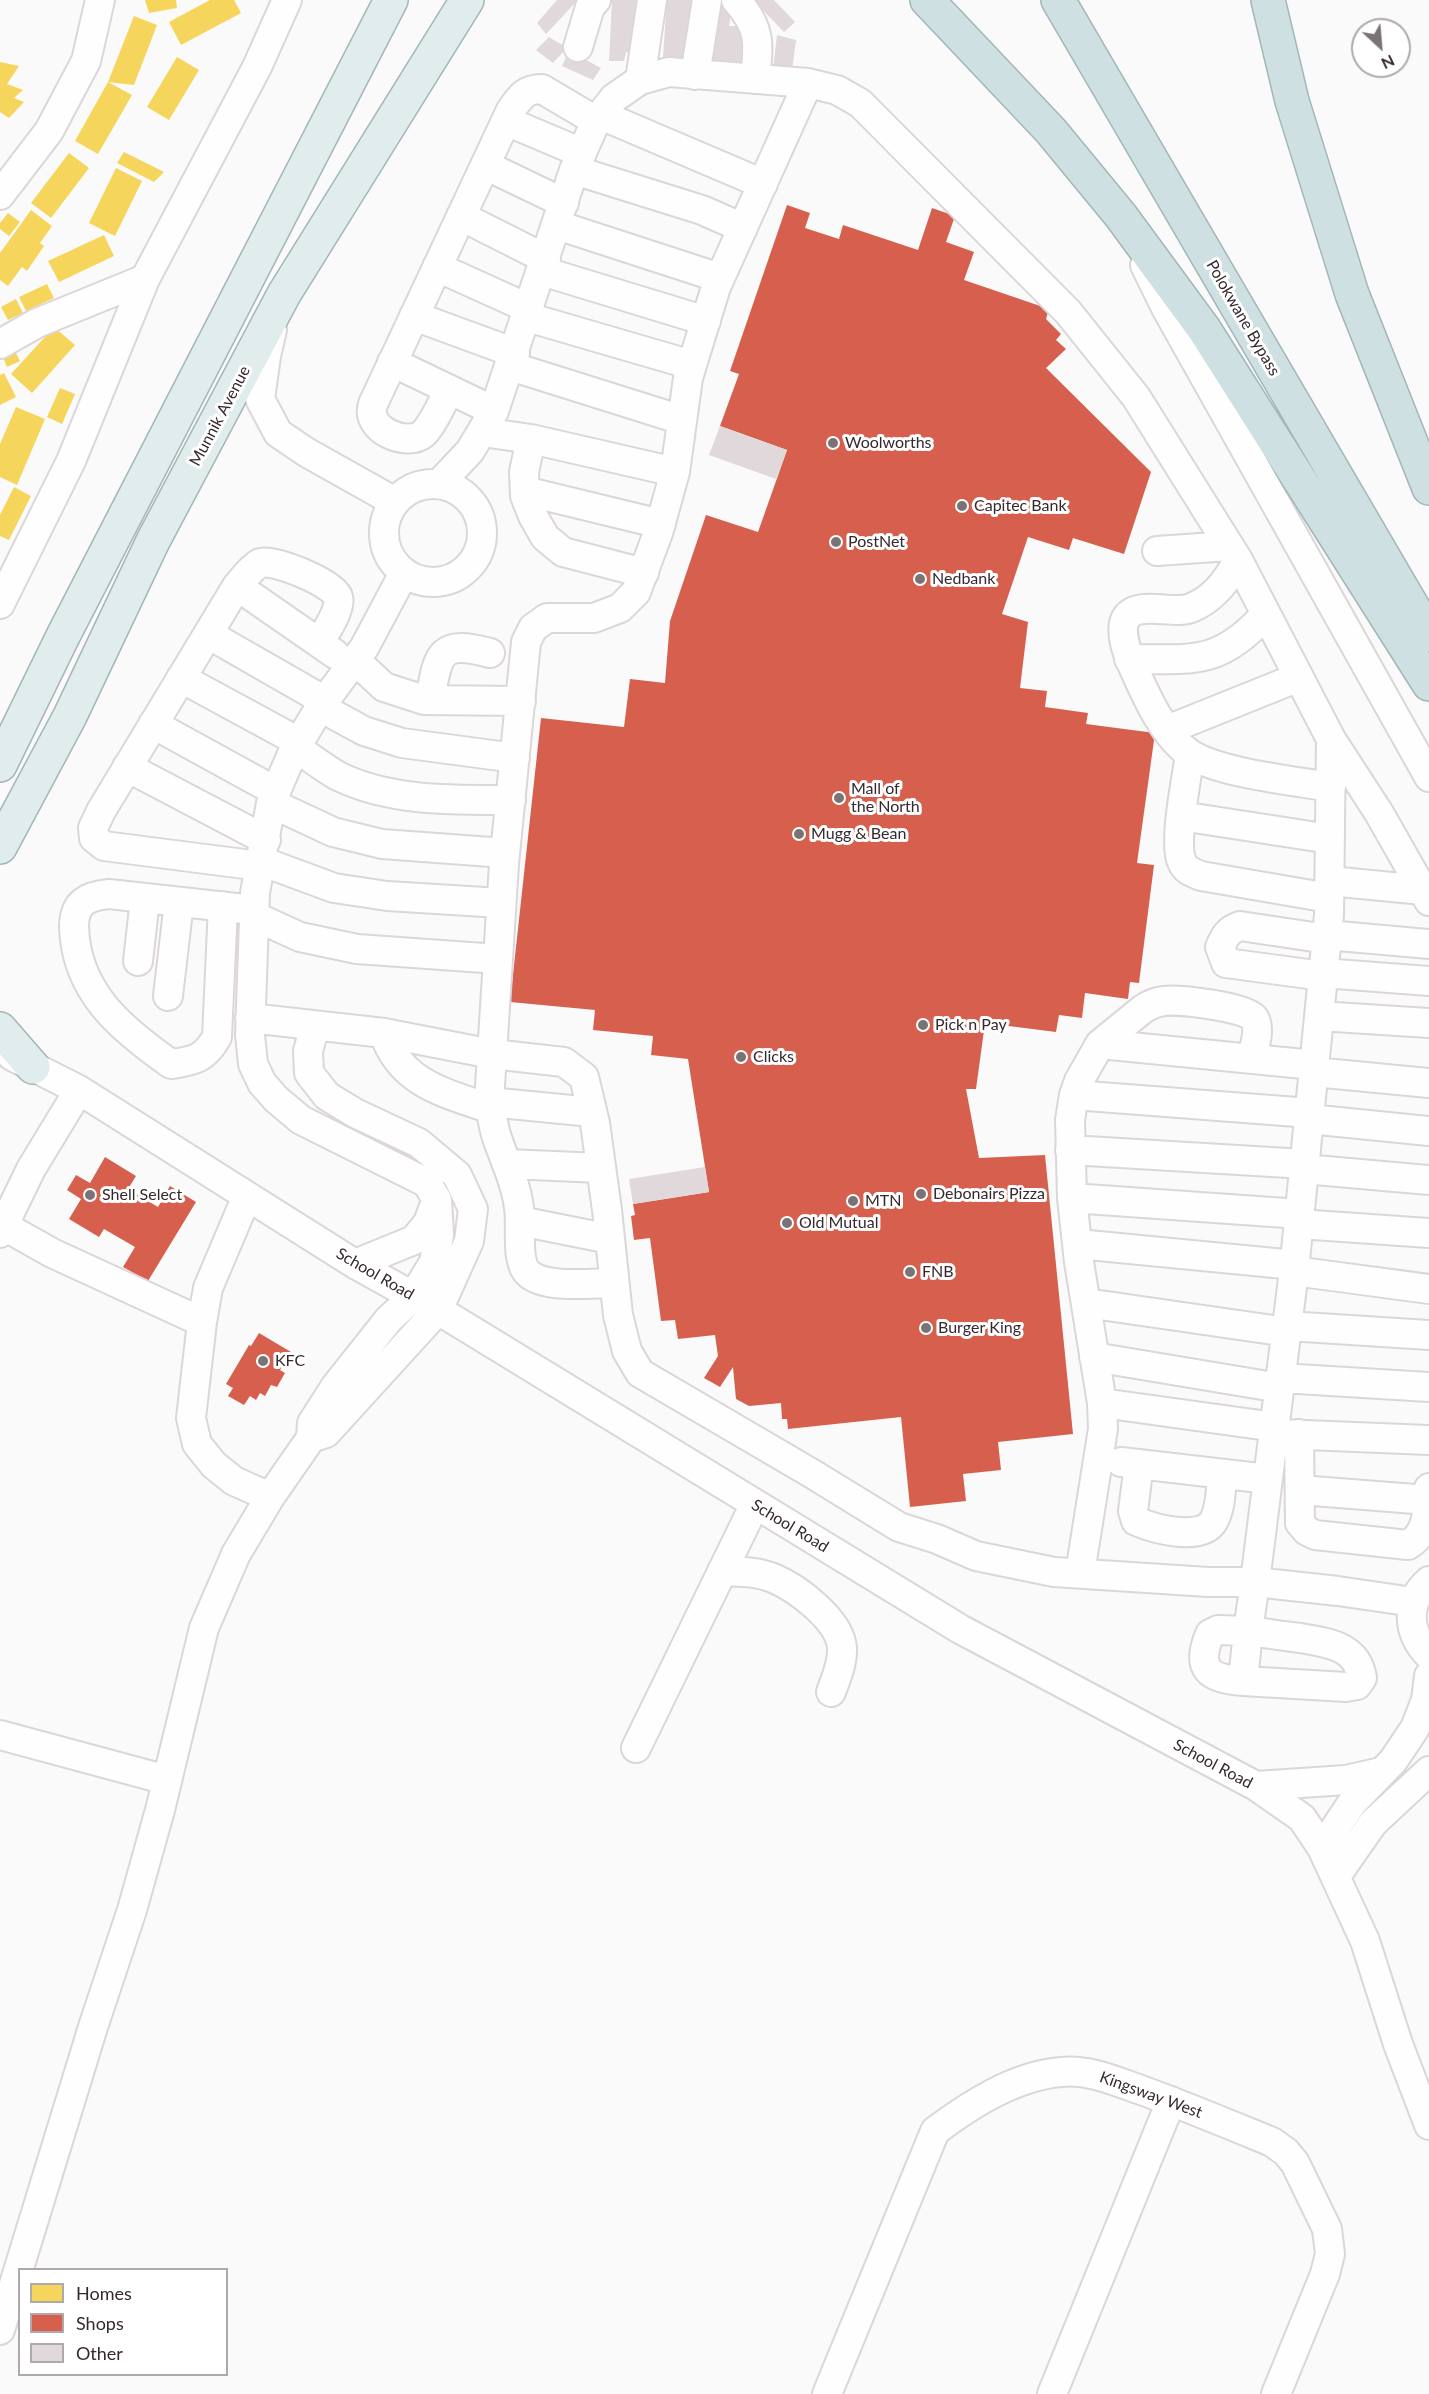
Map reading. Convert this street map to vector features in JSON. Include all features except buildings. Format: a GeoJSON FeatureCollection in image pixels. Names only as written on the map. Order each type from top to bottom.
{"type":"FeatureCollection","features":[{"type":"Feature","properties":{"kind":"highway"},"geometry":{"type":"LineString","coordinates":[[927,0],[1051,131],[1121,216],[1204,329],[1429,684]]}},
{"type":"Feature","properties":{"kind":"highway","name":"Polokwane Bypass"},"geometry":{"type":"LineString","coordinates":[[1058,0],[1429,635]]}},
{"type":"Feature","properties":{"kind":"highway"},"geometry":{"type":"LineString","coordinates":[[1268,0],[1292,101],[1352,294],[1429,488]]}},
{"type":"Feature","properties":{"kind":"main road"},"geometry":{"type":"LineString","coordinates":[[0,765],[63,636],[391,0]]}},
{"type":"Feature","properties":{"kind":"main road","name":"Munnik Avenue"},"geometry":{"type":"LineString","coordinates":[[0,847],[70,716],[153,541],[277,308],[466,0]]}},
{"type":"Feature","properties":{"kind":"main road"},"geometry":{"type":"LineString","coordinates":[[0,1029],[13,1059]]}},
{"type":"Feature","properties":{"kind":"street"},"geometry":{"type":"LineString","coordinates":[[0,195],[49,131],[87,61],[100,0]]}},
{"type":"Feature","properties":{"kind":"street"},"geometry":{"type":"LineString","coordinates":[[0,604],[71,461],[145,279],[257,67],[287,0]]}},
{"type":"Feature","properties":{"kind":"street"},"geometry":{"type":"LineString","coordinates":[[578,47],[591,7],[596,0]]}},
{"type":"Feature","properties":{"kind":"street"},"geometry":{"type":"LineString","coordinates":[[640,80],[652,0]]}},
{"type":"Feature","properties":{"kind":"street"},"geometry":{"type":"LineString","coordinates":[[695,75],[707,0]]}},
{"type":"Feature","properties":{"kind":"street"},"geometry":{"type":"LineString","coordinates":[[736,0],[748,14],[757,30],[759,46],[755,79]]}},
{"type":"Feature","properties":{"kind":"street"},"geometry":{"type":"LineString","coordinates":[[439,484],[470,451],[488,422],[513,360],[578,161],[598,118],[614,98],[640,80],[669,72],[808,83],[837,90],[860,103],[1068,312],[1136,397],[1233,553],[1331,739],[1379,813],[1426,895]]}},
{"type":"Feature","properties":{"kind":"street"},"geometry":{"type":"LineString","coordinates":[[614,1283],[540,1281],[527,1273],[522,1262],[519,1208],[507,1164],[496,1136],[490,1106],[501,903],[526,642],[533,628],[548,618],[594,618],[620,608],[636,592],[661,524],[675,472],[692,365],[720,278],[808,83]]}},
{"type":"Feature","properties":{"kind":"street"},"geometry":{"type":"LineString","coordinates":[[449,390],[422,434],[409,440],[386,432],[372,421],[370,412],[392,362],[506,121],[521,95],[531,89],[542,89],[598,118],[763,184]]}},
{"type":"Feature","properties":{"kind":"street"},"geometry":{"type":"LineString","coordinates":[[506,121],[578,161],[743,228]]}},
{"type":"Feature","properties":{"kind":"street"},"geometry":{"type":"LineString","coordinates":[[485,165],[560,214],[720,278]]}},
{"type":"Feature","properties":{"kind":"street"},"geometry":{"type":"LineString","coordinates":[[461,216],[544,265],[706,321]]}},
{"type":"Feature","properties":{"kind":"street"},"geometry":{"type":"LineString","coordinates":[[1121,216],[1166,308],[1429,777]]}},
{"type":"Feature","properties":{"kind":"street"},"geometry":{"type":"LineString","coordinates":[[437,267],[528,313],[692,365]]}},
{"type":"Feature","properties":{"kind":"street"},"geometry":{"type":"LineString","coordinates":[[0,344],[37,323],[145,279]]}},
{"type":"Feature","properties":{"kind":"street"},"geometry":{"type":"LineString","coordinates":[[277,308],[266,356],[260,399],[278,433],[306,452],[395,502]]}},
{"type":"Feature","properties":{"kind":"street"},"geometry":{"type":"LineString","coordinates":[[414,316],[513,360],[682,420]]}},
{"type":"Feature","properties":{"kind":"street"},"geometry":{"type":"LineString","coordinates":[[392,362],[449,390],[488,422],[531,439],[675,472]]}},
{"type":"Feature","properties":{"kind":"street"},"geometry":{"type":"LineString","coordinates":[[531,439],[524,472],[525,491],[533,516],[545,537],[563,552],[644,573]]}},
{"type":"Feature","properties":{"kind":"street"},"geometry":{"type":"LineString","coordinates":[[439,484],[455,488],[468,498],[478,511],[482,527],[482,543],[475,559],[465,571],[450,579],[435,582],[418,580],[404,573],[393,562],[386,547],[384,531],[387,516],[395,502],[407,491],[422,485],[439,484]]}},
{"type":"Feature","properties":{"kind":"street"},"geometry":{"type":"LineString","coordinates":[[525,491],[661,524]]}},
{"type":"Feature","properties":{"kind":"street"},"geometry":{"type":"LineString","coordinates":[[1157,551],[1233,553]]}},
{"type":"Feature","properties":{"kind":"street"},"geometry":{"type":"LineString","coordinates":[[1233,553],[1230,575],[1221,586],[1191,608],[1178,611],[1140,609],[1126,618],[1123,628],[1129,659],[1147,699],[1167,730],[1190,754],[1225,768],[1331,788]]}},
{"type":"Feature","properties":{"kind":"street"},"geometry":{"type":"LineString","coordinates":[[262,856],[104,846],[94,838],[93,828],[237,586],[251,570],[269,561],[292,568],[333,589],[338,596],[339,605],[319,643]]}},
{"type":"Feature","properties":{"kind":"street"},"geometry":{"type":"LineString","coordinates":[[19,2268],[93,2027],[132,1911],[204,1628],[236,1554],[270,1497],[311,1438],[312,1423],[335,1388],[389,1319],[413,1297],[434,1262],[439,1235],[437,1200],[427,1183],[301,1120],[276,1099],[262,1083],[253,1065],[250,1018],[255,893],[273,797],[298,745],[322,704],[364,648],[404,573]]}},
{"type":"Feature","properties":{"kind":"street"},"geometry":{"type":"LineString","coordinates":[[237,586],[319,643],[353,663],[384,687],[430,700],[521,701]]}},
{"type":"Feature","properties":{"kind":"street"},"geometry":{"type":"LineString","coordinates":[[1129,659],[1194,660],[1221,651],[1247,635],[1266,614]]}},
{"type":"Feature","properties":{"kind":"street"},"geometry":{"type":"LineString","coordinates":[[208,634],[364,731],[402,743],[515,758]]}},
{"type":"Feature","properties":{"kind":"street"},"geometry":{"type":"LineString","coordinates":[[430,700],[435,669],[442,654],[453,648],[465,646],[490,653]]}},
{"type":"Feature","properties":{"kind":"street"},"geometry":{"type":"LineString","coordinates":[[1167,730],[1299,677]]}},
{"type":"Feature","properties":{"kind":"street"},"geometry":{"type":"LineString","coordinates":[[182,678],[298,745],[339,776],[380,790],[417,797],[511,800]]}},
{"type":"Feature","properties":{"kind":"street"},"geometry":{"type":"LineString","coordinates":[[153,724],[333,832],[382,844],[505,853]]}},
{"type":"Feature","properties":{"kind":"street"},"geometry":{"type":"LineString","coordinates":[[1300,1490],[1428,1494],[1426,1520],[1415,1541],[1408,1545],[1315,1536],[1300,1523],[1300,1490],[1283,1431],[1280,1383],[1295,1268],[1327,937],[1331,739]]}},
{"type":"Feature","properties":{"kind":"street"},"geometry":{"type":"LineString","coordinates":[[1190,754],[1181,816],[1180,848],[1181,861],[1188,871],[1201,876],[1329,890],[1426,895]]}},
{"type":"Feature","properties":{"kind":"street"},"geometry":{"type":"LineString","coordinates":[[128,767],[262,856],[334,888],[387,896],[501,903]]}},
{"type":"Feature","properties":{"kind":"street"},"geometry":{"type":"LineString","coordinates":[[1181,816],[1330,839]]}},
{"type":"Feature","properties":{"kind":"street"},"geometry":{"type":"LineString","coordinates":[[223,906],[217,1037],[208,1052],[190,1061],[171,1064],[114,1019],[92,992],[75,948],[74,918],[86,899],[93,895],[109,894],[223,906],[254,913],[300,937],[357,949],[498,958]]}},
{"type":"Feature","properties":{"kind":"street"},"geometry":{"type":"LineString","coordinates":[[138,962],[146,899]]}},
{"type":"Feature","properties":{"kind":"street"},"geometry":{"type":"LineString","coordinates":[[168,996],[179,902]]}},
{"type":"Feature","properties":{"kind":"street"},"geometry":{"type":"LineString","coordinates":[[1429,944],[1327,937],[1240,926],[1225,935],[1220,947],[1226,963],[1323,975],[1429,981]]}},
{"type":"Feature","properties":{"kind":"street"},"geometry":{"type":"LineString","coordinates":[[1080,1573],[1100,1460],[1103,1430],[1102,1403],[1072,1198],[1070,1120],[1074,1095],[1088,1063],[1100,1044],[1150,1005],[1166,1000],[1232,1007],[1248,1013],[1255,1019],[1257,1031],[1252,1059]]}},
{"type":"Feature","properties":{"kind":"street"},"geometry":{"type":"LineString","coordinates":[[1319,1017],[1429,1023]]}},
{"type":"Feature","properties":{"kind":"street"},"geometry":{"type":"LineString","coordinates":[[250,1018],[384,1033],[492,1054],[564,1062],[584,1077],[601,1168],[618,1315],[627,1351],[640,1373],[899,1527],[937,1539],[976,1556],[1054,1572],[1208,1582],[1255,1582],[1338,1591],[1421,1592],[1414,1632],[1429,1655]]}},
{"type":"Feature","properties":{"kind":"street"},"geometry":{"type":"LineString","coordinates":[[311,1438],[326,1433],[438,1310],[469,1241],[473,1209],[457,1175],[419,1143],[355,1113],[327,1096],[309,1073],[308,1052],[315,1026]]}},
{"type":"Feature","properties":{"kind":"street"},"geometry":{"type":"LineString","coordinates":[[384,1033],[389,1050],[402,1067],[425,1084],[490,1106],[592,1112]]}},
{"type":"Feature","properties":{"kind":"street"},"geometry":{"type":"LineString","coordinates":[[1100,1044],[1252,1059],[1429,1083]]}},
{"type":"Feature","properties":{"kind":"street","name":"School Road"},"geometry":{"type":"LineString","coordinates":[[13,1059],[79,1090],[355,1264],[438,1310],[960,1629],[1256,1786],[1302,1818],[1322,1848],[1365,1941],[1398,2044],[1429,2125]]}},
{"type":"Feature","properties":{"kind":"street"},"geometry":{"type":"LineString","coordinates":[[79,1090],[31,1169],[1,1229],[202,1322]]}},
{"type":"Feature","properties":{"kind":"street"},"geometry":{"type":"LineString","coordinates":[[1074,1095],[1309,1116],[1429,1131]]}},
{"type":"Feature","properties":{"kind":"street"},"geometry":{"type":"LineString","coordinates":[[1070,1150],[1304,1167],[1429,1180]]}},
{"type":"Feature","properties":{"kind":"street"},"geometry":{"type":"LineString","coordinates":[[507,1164],[601,1168]]}},
{"type":"Feature","properties":{"kind":"street"},"geometry":{"type":"LineString","coordinates":[[247,1196],[208,1288],[191,1418],[197,1444],[214,1465],[234,1481],[270,1497]]}},
{"type":"Feature","properties":{"kind":"street"},"geometry":{"type":"LineString","coordinates":[[1072,1198],[1429,1233]]}},
{"type":"Feature","properties":{"kind":"street"},"geometry":{"type":"LineString","coordinates":[[355,1264],[414,1240],[428,1223],[437,1200]]}},
{"type":"Feature","properties":{"kind":"street"},"geometry":{"type":"LineString","coordinates":[[520,1221],[610,1239]]}},
{"type":"Feature","properties":{"kind":"street"},"geometry":{"type":"LineString","coordinates":[[1077,1244],[1295,1268],[1429,1288]]}},
{"type":"Feature","properties":{"kind":"street"},"geometry":{"type":"LineString","coordinates":[[1086,1303],[1287,1329],[1429,1335]]}},
{"type":"Feature","properties":{"kind":"street"},"geometry":{"type":"LineString","coordinates":[[1094,1357],[1280,1383],[1429,1387]]}},
{"type":"Feature","properties":{"kind":"street"},"geometry":{"type":"LineString","coordinates":[[1102,1403],[1283,1431],[1429,1440]]}},
{"type":"Feature","properties":{"kind":"street"},"geometry":{"type":"LineString","coordinates":[[1243,1681],[1268,1479],[1283,1431]]}},
{"type":"Feature","properties":{"kind":"street"},"geometry":{"type":"LineString","coordinates":[[1100,1460],[1268,1479]]}},
{"type":"Feature","properties":{"kind":"street"},"geometry":{"type":"LineString","coordinates":[[1139,1464],[1133,1511],[1136,1521],[1188,1533],[1203,1531],[1214,1522],[1219,1507],[1222,1474]]}},
{"type":"Feature","properties":{"kind":"street"},"geometry":{"type":"LineString","coordinates":[[636,1748],[755,1504]]}},
{"type":"Feature","properties":{"kind":"street"},"geometry":{"type":"LineString","coordinates":[[722,1571],[753,1572],[773,1578],[804,1596],[834,1626],[842,1645],[841,1661],[831,1692]]}},
{"type":"Feature","properties":{"kind":"street"},"geometry":{"type":"LineString","coordinates":[[1218,1630],[1248,1631],[1335,1644],[1349,1653],[1358,1663],[1362,1678],[1357,1685],[1346,1687],[1221,1680],[1209,1672],[1204,1661],[1205,1646],[1210,1634],[1218,1630]]}},
{"type":"Feature","properties":{"kind":"street"},"geometry":{"type":"LineString","coordinates":[[1322,1848],[1352,1803],[1394,1761],[1415,1728],[1426,1700],[1429,1676]]}},
{"type":"Feature","properties":{"kind":"street"},"geometry":{"type":"LineString","coordinates":[[0,1735],[167,1780]]}},
{"type":"Feature","properties":{"kind":"street"},"geometry":{"type":"LineString","coordinates":[[1336,1876],[1373,1823],[1429,1770]]}},
{"type":"Feature","properties":{"kind":"street"},"geometry":{"type":"LineString","coordinates":[[1256,1786],[1346,1780],[1381,1772]]}},
{"type":"Feature","properties":{"kind":"street","name":"Kingsway West"},"geometry":{"type":"LineString","coordinates":[[827,2394],[924,2153],[935,2132],[961,2112],[995,2093],[1032,2078],[1062,2072],[1094,2074],[1171,2101],[1272,2142],[1286,2152],[1295,2163],[1327,2229],[1330,2254],[1325,2274],[1276,2394]]}},
{"type":"Feature","properties":{"kind":"street"},"geometry":{"type":"LineString","coordinates":[[1052,2394],[1171,2101]]}},
{"type":"Feature","properties":{"kind":"street"},"geometry":{"type":"LineString","coordinates":[[0,2330],[18,2271]]}},
{"type":"Feature","properties":{"kind":"place","name":"Woolworths"},"geometry":{"type":"Point","coordinates":[833,443]}},
{"type":"Feature","properties":{"kind":"place","name":"Capitec Bank"},"geometry":{"type":"Point","coordinates":[962,506]}},
{"type":"Feature","properties":{"kind":"place","name":"PostNet"},"geometry":{"type":"Point","coordinates":[836,542]}},
{"type":"Feature","properties":{"kind":"place","name":"Nedbank"},"geometry":{"type":"Point","coordinates":[920,579]}},
{"type":"Feature","properties":{"kind":"place","name":"Mall of the North"},"geometry":{"type":"Point","coordinates":[839,798]}},
{"type":"Feature","properties":{"kind":"place","name":"Mugg & Bean"},"geometry":{"type":"Point","coordinates":[799,834]}},
{"type":"Feature","properties":{"kind":"place","name":"Pick n Pay"},"geometry":{"type":"Point","coordinates":[923,1025]}},
{"type":"Feature","properties":{"kind":"place","name":"Clicks"},"geometry":{"type":"Point","coordinates":[741,1057]}},
{"type":"Feature","properties":{"kind":"place","name":"Debonairs Pizza"},"geometry":{"type":"Point","coordinates":[921,1194]}},
{"type":"Feature","properties":{"kind":"place","name":"Shell Select"},"geometry":{"type":"Point","coordinates":[90,1195]}},
{"type":"Feature","properties":{"kind":"place","name":"MTN"},"geometry":{"type":"Point","coordinates":[853,1201]}},
{"type":"Feature","properties":{"kind":"place","name":"Old Mutual"},"geometry":{"type":"Point","coordinates":[787,1223]}},
{"type":"Feature","properties":{"kind":"place","name":"FNB"},"geometry":{"type":"Point","coordinates":[910,1272]}},
{"type":"Feature","properties":{"kind":"place","name":"Burger King"},"geometry":{"type":"Point","coordinates":[926,1328]}},
{"type":"Feature","properties":{"kind":"place","name":"KFC"},"geometry":{"type":"Point","coordinates":[263,1361]}}]}
